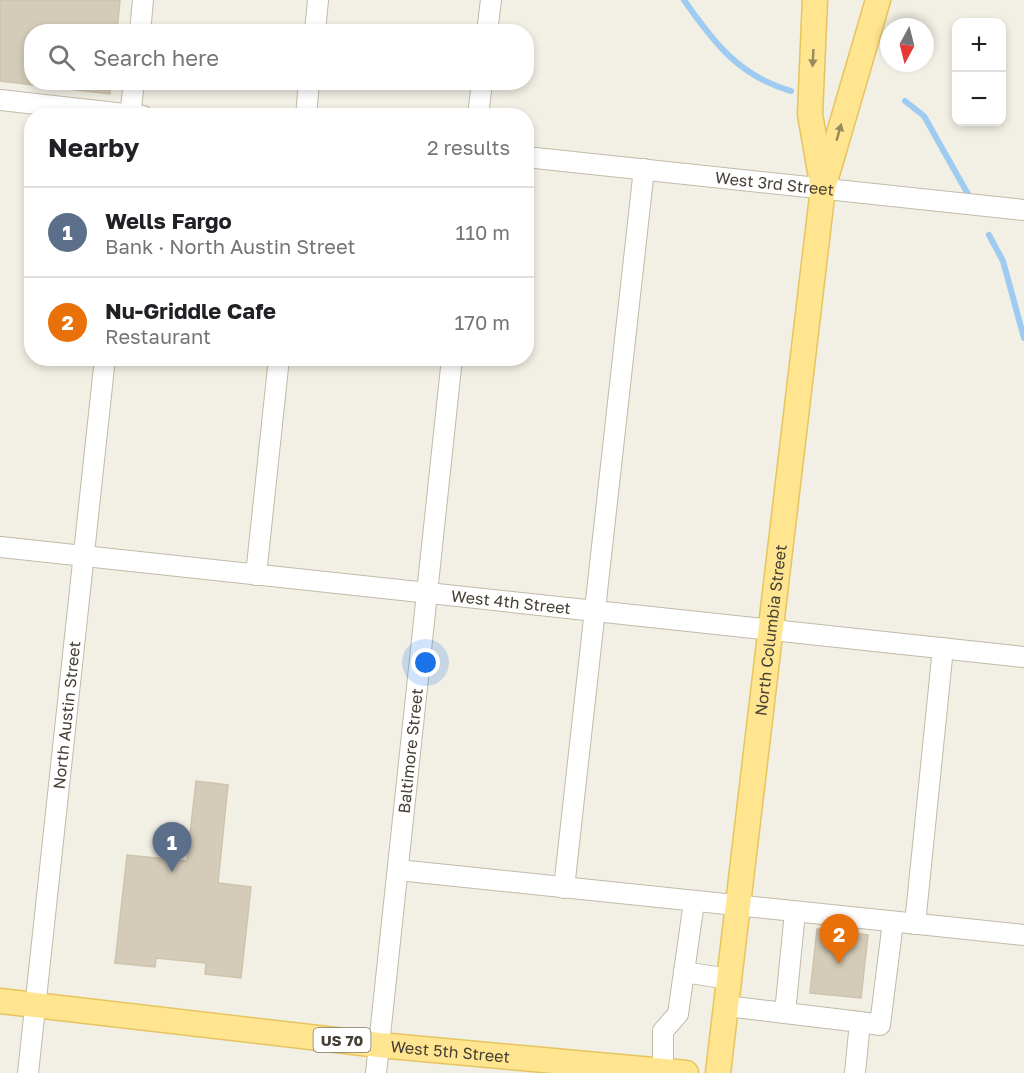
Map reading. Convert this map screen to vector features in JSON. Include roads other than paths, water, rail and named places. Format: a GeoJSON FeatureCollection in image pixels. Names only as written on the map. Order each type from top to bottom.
{"type":"FeatureCollection","features":[{"type":"Feature","properties":{"kind":"main road","name":"North Columbia Street"},"geometry":{"type":"LineString","coordinates":[[815,0],[810,114],[823,188]]}},
{"type":"Feature","properties":{"kind":"main road","name":"North Columbia Street"},"geometry":{"type":"LineString","coordinates":[[718,1073],[823,188],[878,0]]}},
{"type":"Feature","properties":{"kind":"main road","name":"West 5th Street"},"geometry":{"type":"LineString","coordinates":[[0,1001],[379,1044],[674,1072]]}},
{"type":"Feature","properties":{"kind":"street"},"geometry":{"type":"LineString","coordinates":[[141,24],[143,0]]}},
{"type":"Feature","properties":{"kind":"street"},"geometry":{"type":"LineString","coordinates":[[316,24],[318,0]]}},
{"type":"Feature","properties":{"kind":"street"},"geometry":{"type":"LineString","coordinates":[[488,24],[490,0]]}},
{"type":"Feature","properties":{"kind":"street"},"geometry":{"type":"LineString","coordinates":[[134,90],[135,108]]}},
{"type":"Feature","properties":{"kind":"street"},"geometry":{"type":"LineString","coordinates":[[307,108],[308,90]]}},
{"type":"Feature","properties":{"kind":"street"},"geometry":{"type":"LineString","coordinates":[[479,108],[481,90]]}},
{"type":"Feature","properties":{"kind":"street"},"geometry":{"type":"LineString","coordinates":[[0,100],[72,108]]}},
{"type":"Feature","properties":{"kind":"street","name":"West 3rd Street"},"geometry":{"type":"LineString","coordinates":[[534,158],[1024,210]]}},
{"type":"Feature","properties":{"kind":"street"},"geometry":{"type":"LineString","coordinates":[[564,888],[644,169]]}},
{"type":"Feature","properties":{"kind":"street","name":"North Austin Street"},"geometry":{"type":"LineString","coordinates":[[28,1073],[104,366]]}},
{"type":"Feature","properties":{"kind":"street"},"geometry":{"type":"LineString","coordinates":[[256,575],[278,366]]}},
{"type":"Feature","properties":{"kind":"street","name":"Baltimore Street"},"geometry":{"type":"LineString","coordinates":[[376,1073],[451,366]]}},
{"type":"Feature","properties":{"kind":"street","name":"West 4th Street"},"geometry":{"type":"LineString","coordinates":[[0,547],[1024,657]]}},
{"type":"Feature","properties":{"kind":"street"},"geometry":{"type":"LineString","coordinates":[[915,924],[943,648]]}},
{"type":"Feature","properties":{"kind":"street"},"geometry":{"type":"LineString","coordinates":[[398,870],[1024,935]]}},
{"type":"Feature","properties":{"kind":"street"},"geometry":{"type":"LineString","coordinates":[[674,1072],[663,1031],[678,1014],[694,902]]}},
{"type":"Feature","properties":{"kind":"street"},"geometry":{"type":"LineString","coordinates":[[785,1014],[795,912]]}},
{"type":"Feature","properties":{"kind":"street"},"geometry":{"type":"LineString","coordinates":[[726,1006],[880,1025],[893,922]]}},
{"type":"Feature","properties":{"kind":"street"},"geometry":{"type":"LineString","coordinates":[[684,972],[729,979]]}},
{"type":"Feature","properties":{"kind":"street"},"geometry":{"type":"LineString","coordinates":[[855,1073],[860,1022]]}},
{"type":"Feature","properties":{"kind":"waterway"},"geometry":{"type":"LineString","coordinates":[[684,0],[717,44],[729,56],[757,76],[791,91]]}},
{"type":"Feature","properties":{"kind":"waterway"},"geometry":{"type":"LineString","coordinates":[[905,101],[924,116],[969,196]]}},
{"type":"Feature","properties":{"kind":"waterway"},"geometry":{"type":"LineString","coordinates":[[989,235],[1003,261],[1024,338]]}},
{"type":"Feature","properties":{"kind":"place","name":"Wells Fargo"},"geometry":{"type":"Point","coordinates":[172,872]}},
{"type":"Feature","properties":{"kind":"place","name":"Nu-Griddle Cafe"},"geometry":{"type":"Point","coordinates":[839,964]}}]}
